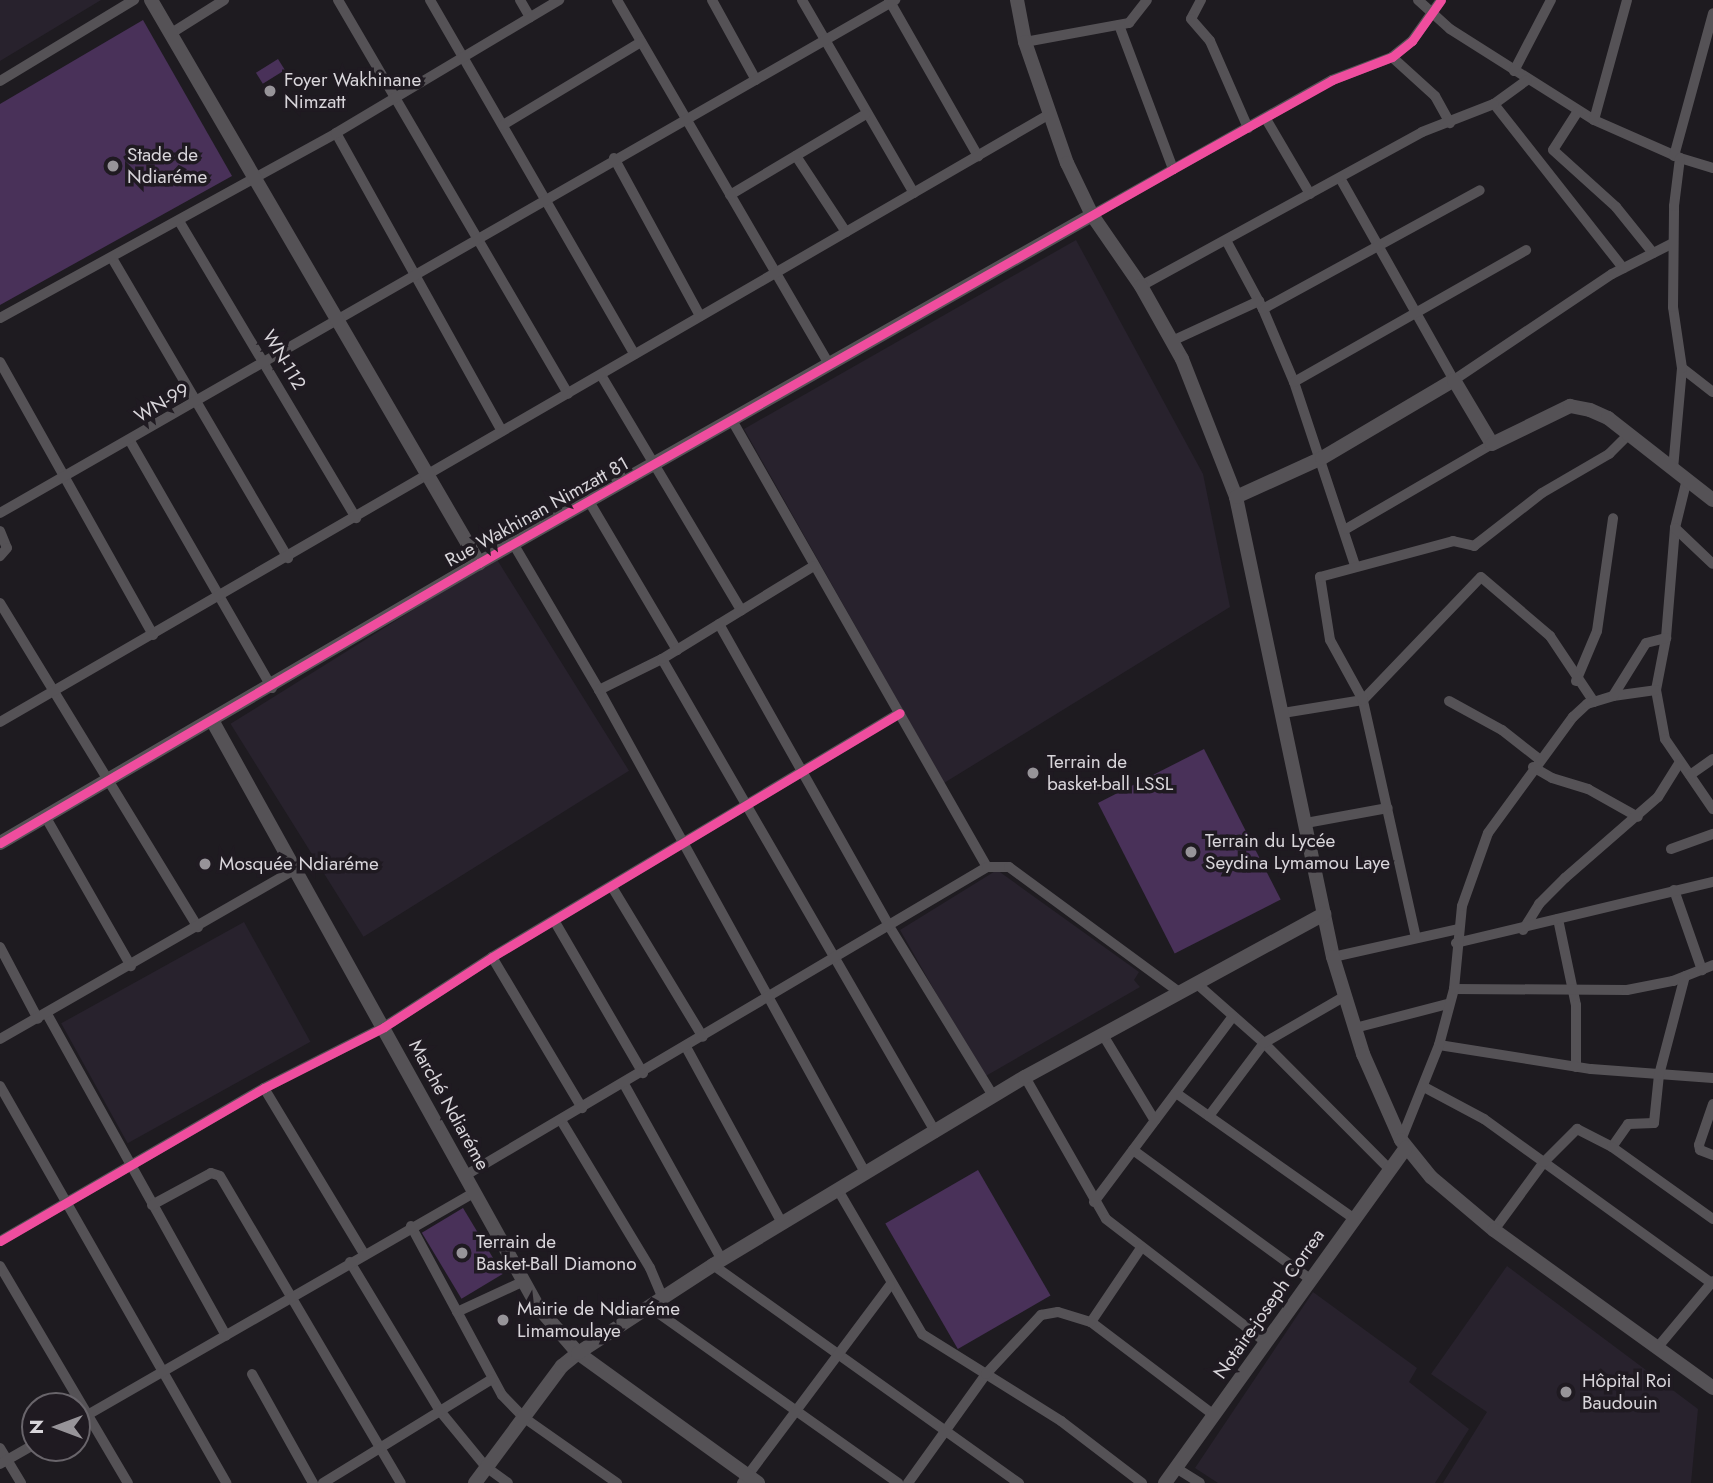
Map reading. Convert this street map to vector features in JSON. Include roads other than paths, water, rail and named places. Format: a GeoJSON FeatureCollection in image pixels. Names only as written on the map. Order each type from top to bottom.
{"type":"FeatureCollection","features":[{"type":"Feature","properties":{"kind":"street"},"geometry":{"type":"LineString","coordinates":[[0,81],[134,0]]}},
{"type":"Feature","properties":{"kind":"street"},"geometry":{"type":"LineString","coordinates":[[150,0],[479,563]]}},
{"type":"Feature","properties":{"kind":"street"},"geometry":{"type":"LineString","coordinates":[[170,34],[224,0]]}},
{"type":"Feature","properties":{"kind":"street"},"geometry":{"type":"LineString","coordinates":[[338,0],[568,394]]}},
{"type":"Feature","properties":{"kind":"street"},"geometry":{"type":"LineString","coordinates":[[430,0],[634,354]]}},
{"type":"Feature","properties":{"kind":"street"},"geometry":{"type":"LineString","coordinates":[[520,0],[530,17]]}},
{"type":"Feature","properties":{"kind":"street"},"geometry":{"type":"LineString","coordinates":[[0,318],[336,133],[462,54],[559,0]]}},
{"type":"Feature","properties":{"kind":"street"},"geometry":{"type":"LineString","coordinates":[[617,0],[829,363]]}},
{"type":"Feature","properties":{"kind":"street"},"geometry":{"type":"LineString","coordinates":[[712,0],[756,80]]}},
{"type":"Feature","properties":{"kind":"street"},"geometry":{"type":"LineString","coordinates":[[802,0],[914,193]]}},
{"type":"Feature","properties":{"kind":"street"},"geometry":{"type":"LineString","coordinates":[[1017,0],[1024,42],[1048,116],[1092,215],[1141,286],[1172,341],[1207,414],[1236,497],[1333,957],[1355,1028],[1403,1144],[1431,1177],[1494,1230],[1713,1388]]}},
{"type":"Feature","properties":{"kind":"street"},"geometry":{"type":"LineString","coordinates":[[1024,42],[1119,25],[1138,16],[1147,0]]}},
{"type":"Feature","properties":{"kind":"street"},"geometry":{"type":"LineString","coordinates":[[1201,0],[1191,19],[1210,41],[1248,128]]}},
{"type":"Feature","properties":{"kind":"street"},"geometry":{"type":"LineString","coordinates":[[1418,0],[1431,13],[1514,71],[1578,111],[1677,157],[1713,168]]}},
{"type":"Feature","properties":{"kind":"street"},"geometry":{"type":"LineString","coordinates":[[1092,215],[1332,80],[1392,57],[1412,41],[1441,0]]}},
{"type":"Feature","properties":{"kind":"street"},"geometry":{"type":"LineString","coordinates":[[1514,71],[1551,0]]}},
{"type":"Feature","properties":{"kind":"street"},"geometry":{"type":"LineString","coordinates":[[1594,120],[1627,0]]}},
{"type":"Feature","properties":{"kind":"street"},"geometry":{"type":"LineString","coordinates":[[892,1],[978,156]]}},
{"type":"Feature","properties":{"kind":"street","name":"WN-99"},"geometry":{"type":"LineString","coordinates":[[0,513],[198,403],[477,237],[685,117],[826,41],[892,1]]}},
{"type":"Feature","properties":{"kind":"street"},"geometry":{"type":"LineString","coordinates":[[1673,469],[1682,368],[1673,306],[1677,157],[1713,13]]}},
{"type":"Feature","properties":{"kind":"street"},"geometry":{"type":"LineString","coordinates":[[1119,25],[1173,169]]}},
{"type":"Feature","properties":{"kind":"street"},"geometry":{"type":"LineString","coordinates":[[503,125],[641,42]]}},
{"type":"Feature","properties":{"kind":"street"},"geometry":{"type":"LineString","coordinates":[[1392,57],[1434,96],[1450,123]]}},
{"type":"Feature","properties":{"kind":"street"},"geometry":{"type":"LineString","coordinates":[[1141,286],[1227,242],[1422,132],[1494,104],[1527,80]]}},
{"type":"Feature","properties":{"kind":"street"},"geometry":{"type":"LineString","coordinates":[[1494,104],[1623,268]]}},
{"type":"Feature","properties":{"kind":"street"},"geometry":{"type":"LineString","coordinates":[[1578,111],[1553,150],[1616,207],[1653,253]]}},
{"type":"Feature","properties":{"kind":"street"},"geometry":{"type":"LineString","coordinates":[[730,195],[866,114]]}},
{"type":"Feature","properties":{"kind":"street"},"geometry":{"type":"LineString","coordinates":[[0,722],[288,558],[427,474],[1048,116]]}},
{"type":"Feature","properties":{"kind":"street"},"geometry":{"type":"LineString","coordinates":[[1266,119],[1310,194]]}},
{"type":"Feature","properties":{"kind":"street"},"geometry":{"type":"LineString","coordinates":[[336,133],[413,276],[502,431]]}},
{"type":"Feature","properties":{"kind":"street"},"geometry":{"type":"LineString","coordinates":[[796,156],[846,232]]}},
{"type":"Feature","properties":{"kind":"street"},"geometry":{"type":"LineString","coordinates":[[614,158],[700,316]]}},
{"type":"Feature","properties":{"kind":"street"},"geometry":{"type":"LineString","coordinates":[[1340,178],[1492,444]]}},
{"type":"Feature","properties":{"kind":"street"},"geometry":{"type":"LineString","coordinates":[[1172,341],[1261,305],[1480,190]]}},
{"type":"Feature","properties":{"kind":"street","name":"Rue Wakhinan Nimzatt 81"},"geometry":{"type":"LineString","coordinates":[[0,843],[272,688],[479,563],[658,465],[829,363],[1092,215]]}},
{"type":"Feature","properties":{"kind":"street","name":"WN-112"},"geometry":{"type":"LineString","coordinates":[[179,221],[356,518]]}},
{"type":"Feature","properties":{"kind":"street"},"geometry":{"type":"LineString","coordinates":[[1227,242],[1261,305],[1294,382],[1346,529],[1355,565]]}},
{"type":"Feature","properties":{"kind":"street"},"geometry":{"type":"LineString","coordinates":[[1236,497],[1322,458],[1454,380],[1623,268],[1673,243]]}},
{"type":"Feature","properties":{"kind":"street"},"geometry":{"type":"LineString","coordinates":[[1294,382],[1526,250]]}},
{"type":"Feature","properties":{"kind":"street"},"geometry":{"type":"LineString","coordinates":[[112,258],[288,558]]}},
{"type":"Feature","properties":{"kind":"street"},"geometry":{"type":"LineString","coordinates":[[0,362],[62,478],[153,635]]}},
{"type":"Feature","properties":{"kind":"street"},"geometry":{"type":"LineString","coordinates":[[1682,368],[1713,392]]}},
{"type":"Feature","properties":{"kind":"street"},"geometry":{"type":"LineString","coordinates":[[601,375],[658,465],[741,610]]}},
{"type":"Feature","properties":{"kind":"street"},"geometry":{"type":"LineString","coordinates":[[1346,529],[1492,444],[1570,407],[1608,418],[1713,500]]}},
{"type":"Feature","properties":{"kind":"street"},"geometry":{"type":"LineString","coordinates":[[733,422],[987,867]]}},
{"type":"Feature","properties":{"kind":"street"},"geometry":{"type":"LineString","coordinates":[[1416,938],[1363,700],[1330,640],[1318,582],[1324,574],[1453,541],[1477,545],[1542,493],[1609,454],[1629,433]]}},
{"type":"Feature","properties":{"kind":"street"},"geometry":{"type":"LineString","coordinates":[[130,441],[272,688]]}},
{"type":"Feature","properties":{"kind":"street"},"geometry":{"type":"LineString","coordinates":[[1687,479],[1675,528],[1666,638],[1656,690],[1665,739],[1679,764],[1690,775],[1713,809]]}},
{"type":"Feature","properties":{"kind":"street"},"geometry":{"type":"LineString","coordinates":[[590,503],[677,650]]}},
{"type":"Feature","properties":{"kind":"street"},"geometry":{"type":"LineString","coordinates":[[1577,682],[1577,672],[1597,631],[1613,518]]}},
{"type":"Feature","properties":{"kind":"street"},"geometry":{"type":"LineString","coordinates":[[1675,528],[1713,564]]}},
{"type":"Feature","properties":{"kind":"street"},"geometry":{"type":"LineString","coordinates":[[0,531],[7,548],[0,556]]}},
{"type":"Feature","properties":{"kind":"street"},"geometry":{"type":"LineString","coordinates":[[514,545],[599,690],[680,842],[769,995],[866,1174]]}},
{"type":"Feature","properties":{"kind":"street"},"geometry":{"type":"LineString","coordinates":[[599,690],[662,659],[814,566]]}},
{"type":"Feature","properties":{"kind":"street"},"geometry":{"type":"LineString","coordinates":[[1283,713],[1363,700],[1481,578],[1550,636],[1577,682],[1594,702]]}},
{"type":"Feature","properties":{"kind":"street"},"geometry":{"type":"LineString","coordinates":[[0,603],[198,927]]}},
{"type":"Feature","properties":{"kind":"street"},"geometry":{"type":"LineString","coordinates":[[719,624],[804,769],[889,926],[993,1096]]}},
{"type":"Feature","properties":{"kind":"street"},"geometry":{"type":"LineString","coordinates":[[1613,696],[1646,643],[1666,638]]}},
{"type":"Feature","properties":{"kind":"street"},"geometry":{"type":"LineString","coordinates":[[662,659],[833,960],[936,1133]]}},
{"type":"Feature","properties":{"kind":"street"},"geometry":{"type":"LineString","coordinates":[[1403,1144],[1439,1045],[1454,989],[1458,929],[1476,860],[1536,763],[1580,709],[1613,696],[1656,690]]}},
{"type":"Feature","properties":{"kind":"street"},"geometry":{"type":"LineString","coordinates":[[1449,701],[1502,730],[1552,778],[1588,789],[1638,817]]}},
{"type":"Feature","properties":{"kind":"street"},"geometry":{"type":"LineString","coordinates":[[0,1241],[264,1088],[384,1027],[492,957],[612,887],[680,842],[900,713]]}},
{"type":"Feature","properties":{"kind":"street","name":"Marché Ndiaréme"},"geometry":{"type":"LineString","coordinates":[[213,722],[297,868],[538,1307],[578,1353],[749,1480]]}},
{"type":"Feature","properties":{"kind":"street"},"geometry":{"type":"LineString","coordinates":[[1690,775],[1713,759]]}},
{"type":"Feature","properties":{"kind":"street"},"geometry":{"type":"LineString","coordinates":[[1523,930],[1556,887],[1638,817],[1666,788],[1679,764]]}},
{"type":"Feature","properties":{"kind":"street"},"geometry":{"type":"LineString","coordinates":[[1306,823],[1388,808]]}},
{"type":"Feature","properties":{"kind":"street"},"geometry":{"type":"LineString","coordinates":[[45,816],[131,966]]}},
{"type":"Feature","properties":{"kind":"street"},"geometry":{"type":"LineString","coordinates":[[1671,849],[1713,834]]}},
{"type":"Feature","properties":{"kind":"street"},"geometry":{"type":"LineString","coordinates":[[466,1175],[562,1122],[769,995],[833,960],[987,867],[1009,867],[1179,992]]}},
{"type":"Feature","properties":{"kind":"street"},"geometry":{"type":"LineString","coordinates":[[0,1039],[131,966],[297,868]]}},
{"type":"Feature","properties":{"kind":"street"},"geometry":{"type":"LineString","coordinates":[[1456,943],[1523,930],[1713,882]]}},
{"type":"Feature","properties":{"kind":"street"},"geometry":{"type":"LineString","coordinates":[[612,887],[703,1037]]}},
{"type":"Feature","properties":{"kind":"street"},"geometry":{"type":"LineString","coordinates":[[1674,890],[1702,970]]}},
{"type":"Feature","properties":{"kind":"street"},"geometry":{"type":"LineString","coordinates":[[475,1483],[562,1366],[578,1353],[782,1223],[936,1133],[1024,1077],[1324,914]]}},
{"type":"Feature","properties":{"kind":"street"},"geometry":{"type":"LineString","coordinates":[[1558,919],[1574,993],[1576,1067]]}},
{"type":"Feature","properties":{"kind":"street"},"geometry":{"type":"LineString","coordinates":[[555,922],[643,1073]]}},
{"type":"Feature","properties":{"kind":"street"},"geometry":{"type":"LineString","coordinates":[[1333,957],[1458,929]]}},
{"type":"Feature","properties":{"kind":"street"},"geometry":{"type":"LineString","coordinates":[[0,947],[226,1336]]}},
{"type":"Feature","properties":{"kind":"street"},"geometry":{"type":"LineString","coordinates":[[492,957],[582,1108]]}},
{"type":"Feature","properties":{"kind":"street"},"geometry":{"type":"LineString","coordinates":[[1454,989],[1574,993],[1642,988],[1713,965]]}},
{"type":"Feature","properties":{"kind":"street"},"geometry":{"type":"LineString","coordinates":[[1612,1147],[1628,1124],[1654,1123],[1659,1074],[1685,976]]}},
{"type":"Feature","properties":{"kind":"street"},"geometry":{"type":"LineString","coordinates":[[1196,983],[1264,1043],[1389,1169]]}},
{"type":"Feature","properties":{"kind":"street"},"geometry":{"type":"LineString","coordinates":[[1209,1116],[1264,1043],[1345,996]]}},
{"type":"Feature","properties":{"kind":"street"},"geometry":{"type":"LineString","coordinates":[[1355,1028],[1448,1004]]}},
{"type":"Feature","properties":{"kind":"street"},"geometry":{"type":"LineString","coordinates":[[1094,1202],[1233,1016]]}},
{"type":"Feature","properties":{"kind":"street"},"geometry":{"type":"LineString","coordinates":[[1103,1035],[1155,1121]]}},
{"type":"Feature","properties":{"kind":"street"},"geometry":{"type":"LineString","coordinates":[[1439,1045],[1576,1067],[1713,1079]]}},
{"type":"Feature","properties":{"kind":"street"},"geometry":{"type":"LineString","coordinates":[[686,1047],[782,1223]]}},
{"type":"Feature","properties":{"kind":"street"},"geometry":{"type":"LineString","coordinates":[[1024,1077],[1106,1219],[1266,1342]]}},
{"type":"Feature","properties":{"kind":"street"},"geometry":{"type":"LineString","coordinates":[[624,1084],[718,1263],[836,1357],[1019,1483]]}},
{"type":"Feature","properties":{"kind":"street"},"geometry":{"type":"LineString","coordinates":[[0,1086],[165,1371],[226,1483]]}},
{"type":"Feature","properties":{"kind":"street"},"geometry":{"type":"LineString","coordinates":[[1424,1087],[1484,1119],[1712,1283],[1657,1348]]}},
{"type":"Feature","properties":{"kind":"street"},"geometry":{"type":"LineString","coordinates":[[264,1088],[364,1254]]}},
{"type":"Feature","properties":{"kind":"street"},"geometry":{"type":"LineString","coordinates":[[1176,1093],[1353,1218]]}},
{"type":"Feature","properties":{"kind":"street"},"geometry":{"type":"LineString","coordinates":[[1713,1104],[1699,1145],[1700,1150],[1713,1155]]}},
{"type":"Feature","properties":{"kind":"street"},"geometry":{"type":"LineString","coordinates":[[562,1122],[650,1268],[657,1304],[898,1483]]}},
{"type":"Feature","properties":{"kind":"street"},"geometry":{"type":"LineString","coordinates":[[1494,1230],[1544,1162],[1577,1129],[1612,1147],[1713,1219]]}},
{"type":"Feature","properties":{"kind":"street","name":"Notaire-joseph Correa"},"geometry":{"type":"LineString","coordinates":[[1165,1483],[1389,1169],[1403,1144]]}},
{"type":"Feature","properties":{"kind":"street"},"geometry":{"type":"LineString","coordinates":[[1133,1150],[1310,1279]]}},
{"type":"Feature","properties":{"kind":"street"},"geometry":{"type":"LineString","coordinates":[[152,1205],[211,1173],[217,1174],[379,1451],[401,1483]]}},
{"type":"Feature","properties":{"kind":"street"},"geometry":{"type":"LineString","coordinates":[[838,1190],[890,1285],[922,1334],[1061,1422],[1142,1483]]}},
{"type":"Feature","properties":{"kind":"street"},"geometry":{"type":"LineString","coordinates":[[91,1413],[411,1226],[475,1192]]}},
{"type":"Feature","properties":{"kind":"street"},"geometry":{"type":"LineString","coordinates":[[411,1226],[492,1379],[523,1417],[617,1483]]}},
{"type":"Feature","properties":{"kind":"street"},"geometry":{"type":"LineString","coordinates":[[1091,1322],[1141,1248]]}},
{"type":"Feature","properties":{"kind":"street"},"geometry":{"type":"LineString","coordinates":[[350,1262],[440,1411],[486,1467],[508,1483]]}},
{"type":"Feature","properties":{"kind":"street"},"geometry":{"type":"LineString","coordinates":[[0,1266],[76,1392]]}},
{"type":"Feature","properties":{"kind":"street"},"geometry":{"type":"LineString","coordinates":[[457,1312],[524,1281]]}},
{"type":"Feature","properties":{"kind":"street"},"geometry":{"type":"LineString","coordinates":[[749,1480],[796,1409],[890,1285]]}},
{"type":"Feature","properties":{"kind":"street"},"geometry":{"type":"LineString","coordinates":[[908,1483],[986,1374],[1041,1315],[1058,1312],[1091,1322],[1214,1415]]}},
{"type":"Feature","properties":{"kind":"street"},"geometry":{"type":"LineString","coordinates":[[252,1374],[313,1483]]}},
{"type":"Feature","properties":{"kind":"street"},"geometry":{"type":"LineString","coordinates":[[323,1483],[492,1379]]}},
{"type":"Feature","properties":{"kind":"street"},"geometry":{"type":"LineString","coordinates":[[91,1418],[128,1483]]}},
{"type":"Feature","properties":{"kind":"street"},"geometry":{"type":"LineString","coordinates":[[0,1448],[4,1462],[21,1483]]}},
{"type":"Feature","properties":{"kind":"street"},"geometry":{"type":"LineString","coordinates":[[4,1462],[21,1452]]}},
{"type":"Feature","properties":{"kind":"street"},"geometry":{"type":"LineString","coordinates":[[1176,1468],[1199,1483]]}},
{"type":"Feature","properties":{"kind":"place","name":"Foyer Wakhinane Nimzatt"},"geometry":{"type":"Point","coordinates":[270,91]}},
{"type":"Feature","properties":{"kind":"place","name":"Stade de Ndiaréme"},"geometry":{"type":"Point","coordinates":[113,166]}},
{"type":"Feature","properties":{"kind":"place","name":"Terrain de basket-ball LSSL"},"geometry":{"type":"Point","coordinates":[1033,773]}},
{"type":"Feature","properties":{"kind":"place","name":"Terrain du Lycée Seydina Lymamou Laye"},"geometry":{"type":"Point","coordinates":[1191,852]}},
{"type":"Feature","properties":{"kind":"place","name":"Mosquée Ndiaréme"},"geometry":{"type":"Point","coordinates":[205,864]}},
{"type":"Feature","properties":{"kind":"place","name":"Terrain de Basket-Ball Diamono"},"geometry":{"type":"Point","coordinates":[462,1253]}},
{"type":"Feature","properties":{"kind":"place","name":"Mairie de Ndiaréme Limamoulaye"},"geometry":{"type":"Point","coordinates":[503,1320]}},
{"type":"Feature","properties":{"kind":"place","name":"Hôpital Roi Baudouin"},"geometry":{"type":"Point","coordinates":[1566,1392]}}]}
